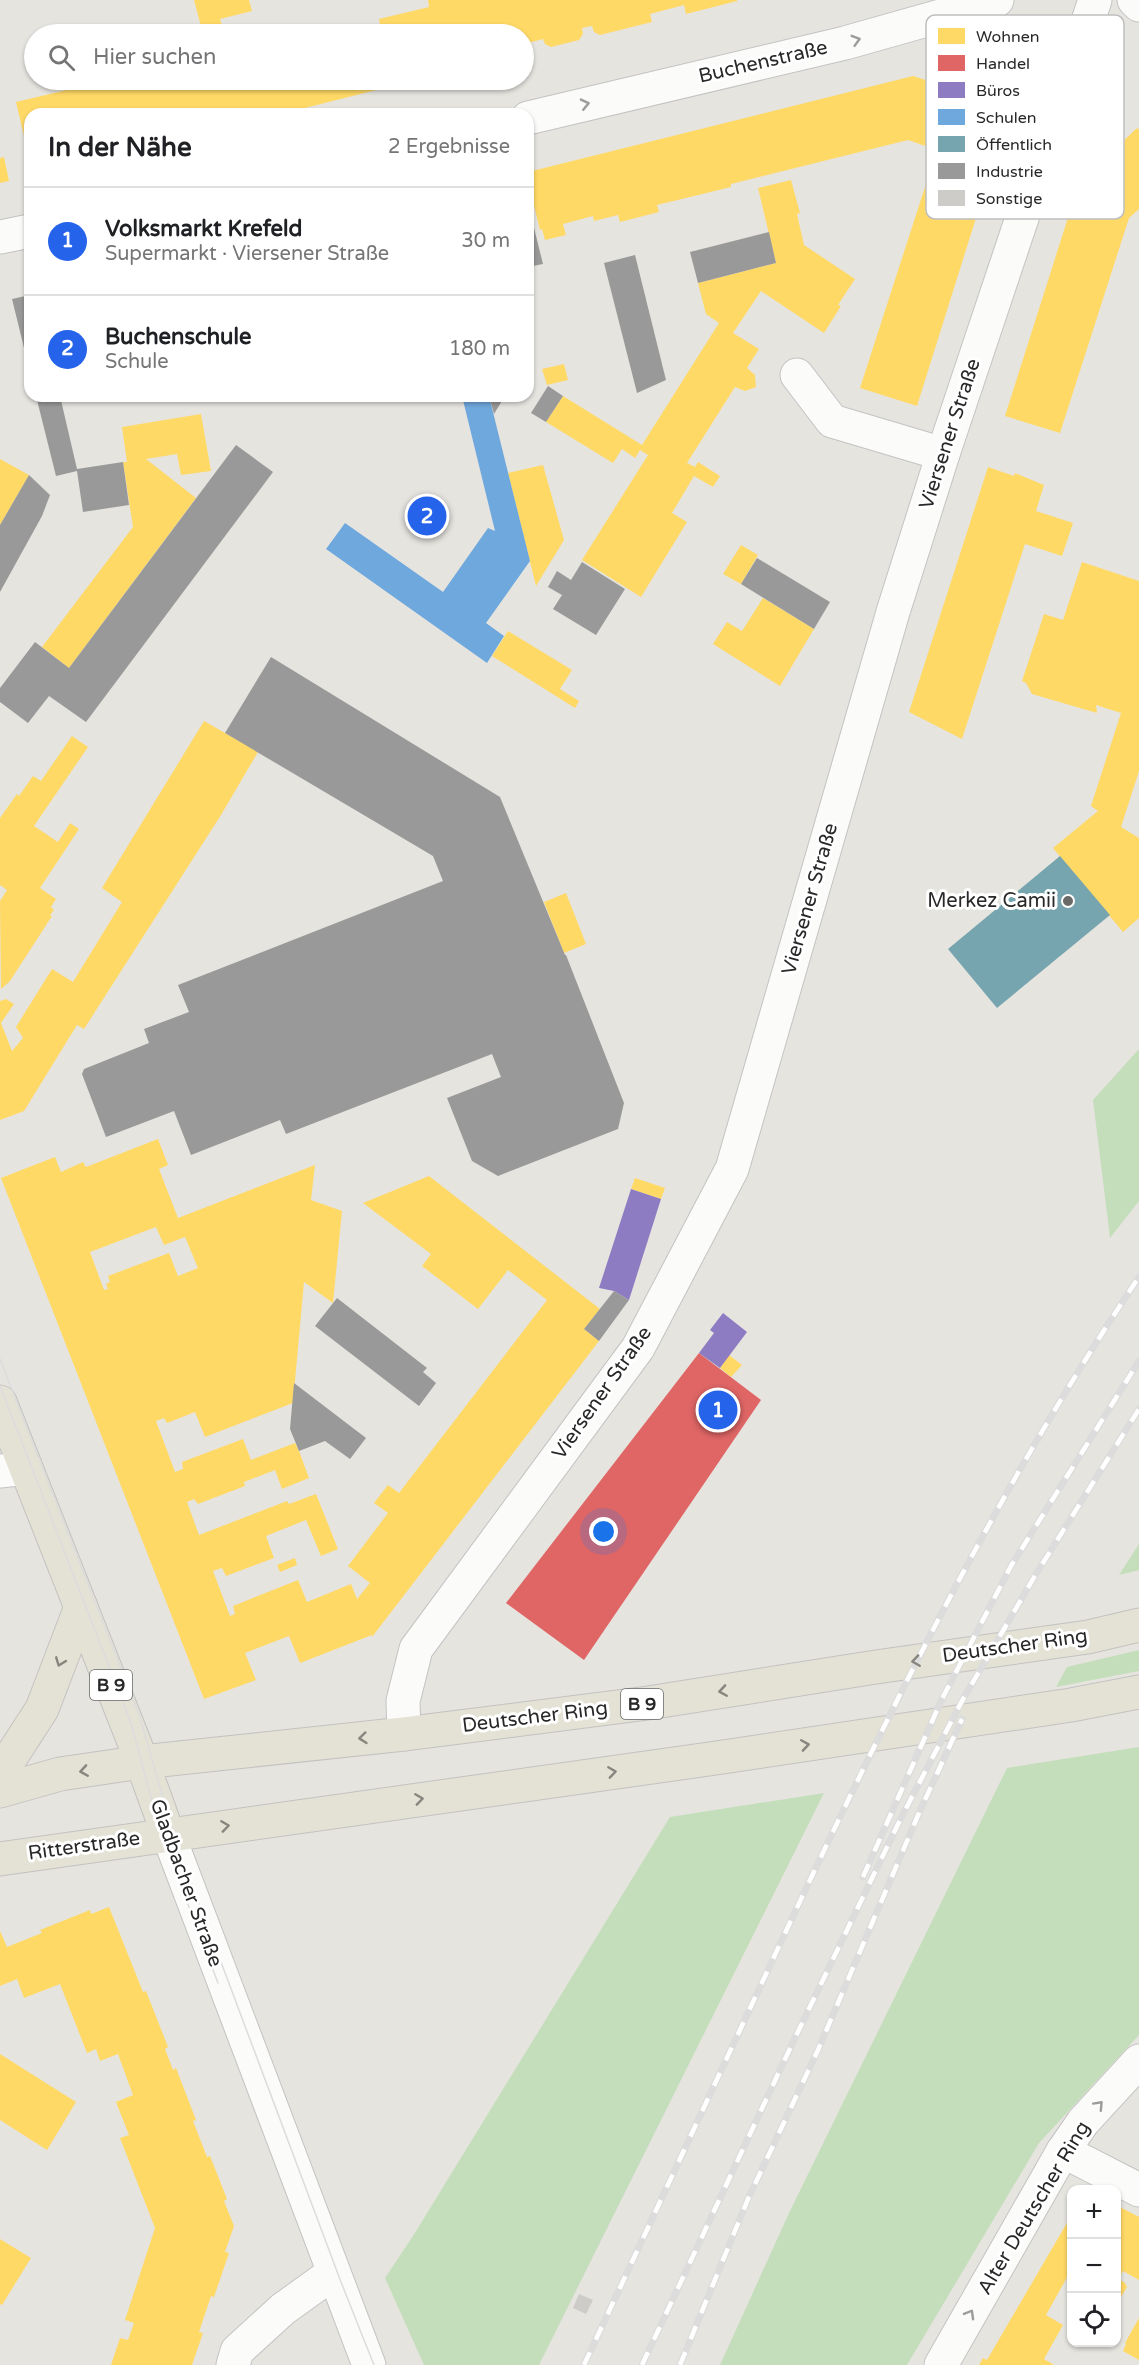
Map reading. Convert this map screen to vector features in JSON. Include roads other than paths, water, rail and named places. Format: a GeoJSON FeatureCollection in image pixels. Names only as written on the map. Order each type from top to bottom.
{"type":"FeatureCollection","features":[{"type":"Feature","properties":{"kind":"main road","name":"Gladbacher Straße"},"geometry":{"type":"LineString","coordinates":[[0,1402],[13,1469],[81,1607],[168,1834]]}},
{"type":"Feature","properties":{"kind":"main road"},"geometry":{"type":"LineString","coordinates":[[0,1774],[42,1709],[81,1607]]}},
{"type":"Feature","properties":{"kind":"main road","name":"Deutscher Ring"},"geometry":{"type":"LineString","coordinates":[[141,1762],[404,1734],[648,1703],[1088,1637],[1139,1624]]}},
{"type":"Feature","properties":{"kind":"main road"},"geometry":{"type":"LineString","coordinates":[[168,1834],[740,1754],[1071,1705],[1139,1692]]}},
{"type":"Feature","properties":{"kind":"main road"},"geometry":{"type":"LineString","coordinates":[[0,1791],[60,1774],[141,1762]]}},
{"type":"Feature","properties":{"kind":"main road","name":"Ritterstraße"},"geometry":{"type":"LineString","coordinates":[[0,1858],[168,1834]]}},
{"type":"Feature","properties":{"kind":"street","name":"Buchenstraße"},"geometry":{"type":"LineString","coordinates":[[944,15],[997,0]]}},
{"type":"Feature","properties":{"kind":"street","name":"Viersener Straße"},"geometry":{"type":"LineString","coordinates":[[1090,15],[1095,0]]}},
{"type":"Feature","properties":{"kind":"street"},"geometry":{"type":"LineString","coordinates":[[1134,0],[1139,5]]}},
{"type":"Feature","properties":{"kind":"street","name":"Buchenstraße"},"geometry":{"type":"LineString","coordinates":[[534,116],[845,43],[926,20]]}},
{"type":"Feature","properties":{"kind":"street","name":"Viersener Straße"},"geometry":{"type":"LineString","coordinates":[[404,1734],[403,1701],[416,1649],[638,1348],[732,1169],[893,612],[1022,219]]}},
{"type":"Feature","properties":{"kind":"street"},"geometry":{"type":"LineString","coordinates":[[0,237],[24,232]]}},
{"type":"Feature","properties":{"kind":"street"},"geometry":{"type":"LineString","coordinates":[[797,375],[832,421],[943,454]]}},
{"type":"Feature","properties":{"kind":"street","name":"Gladbacher Straße"},"geometry":{"type":"LineString","coordinates":[[168,1834],[369,2365]]}},
{"type":"Feature","properties":{"kind":"street","name":"Alter Deutscher Ring"},"geometry":{"type":"LineString","coordinates":[[942,2365],[1063,2151],[1083,2122],[1139,2061]]}},
{"type":"Feature","properties":{"kind":"street"},"geometry":{"type":"LineString","coordinates":[[1063,2151],[1139,2190]]}},
{"type":"Feature","properties":{"kind":"street"},"geometry":{"type":"LineString","coordinates":[[233,2365],[237,2351],[283,2310],[333,2273]]}},
{"type":"Feature","properties":{"kind":"tram line"},"geometry":{"type":"LineString","coordinates":[[0,1359],[140,1717],[173,1834],[374,2365]]}},
{"type":"Feature","properties":{"kind":"tram line"},"geometry":{"type":"LineString","coordinates":[[0,1386],[131,1723],[160,1831],[218,1983]]}},
{"type":"Feature","properties":{"kind":"railway"},"geometry":{"type":"LineString","coordinates":[[584,2365],[794,1914],[913,1669],[998,1509],[1090,1353],[1139,1277]]}},
{"type":"Feature","properties":{"kind":"railway"},"geometry":{"type":"LineString","coordinates":[[863,1877],[942,1699],[1011,1566],[1139,1361]]}},
{"type":"Feature","properties":{"kind":"railway"},"geometry":{"type":"LineString","coordinates":[[642,2365],[902,1816],[962,1701],[1036,1574],[1139,1409]]}},
{"type":"Feature","properties":{"kind":"railway"},"geometry":{"type":"LineString","coordinates":[[680,2365],[748,2199],[818,2050],[919,1813],[962,1719]]}},
{"type":"Feature","properties":{"kind":"place","name":"Buchenschule"},"geometry":{"type":"Point","coordinates":[427,516]}},
{"type":"Feature","properties":{"kind":"place","name":"Merkez Camii"},"geometry":{"type":"Point","coordinates":[1068,901]}},
{"type":"Feature","properties":{"kind":"place","name":"Volksmarkt Krefeld"},"geometry":{"type":"Point","coordinates":[718,1410]}}]}
